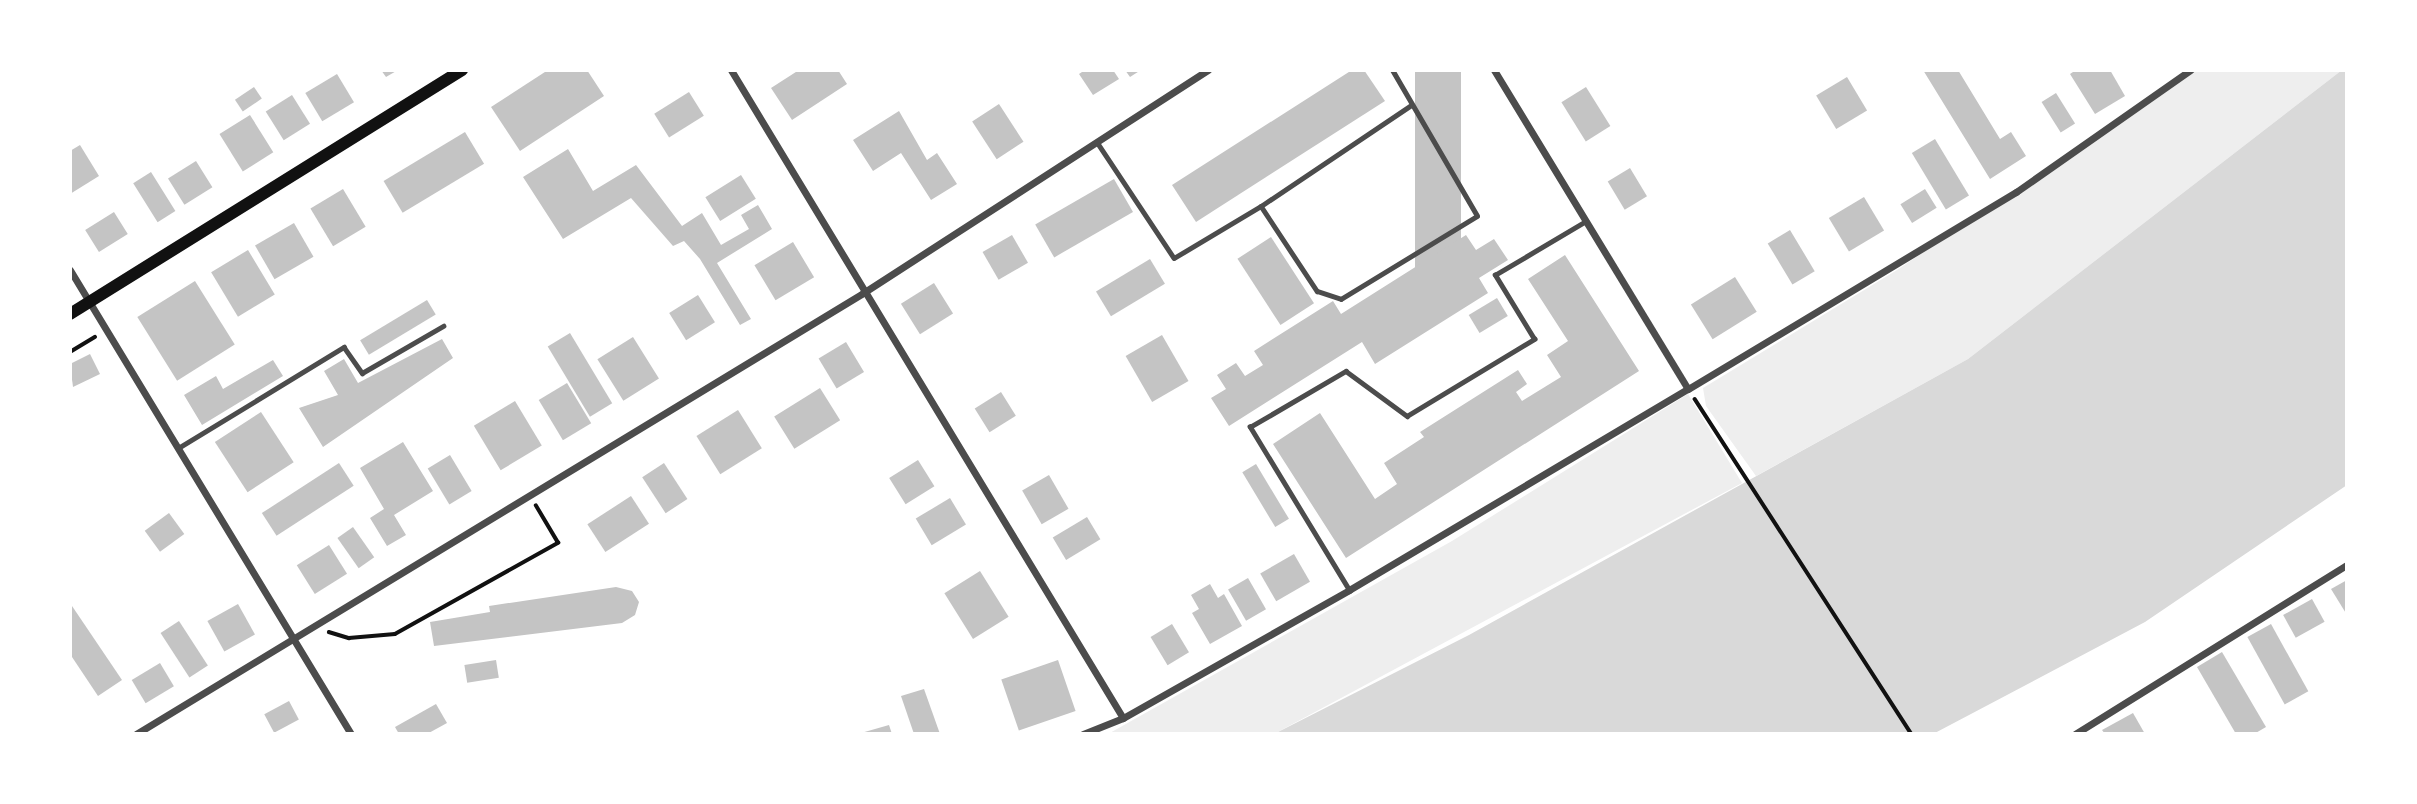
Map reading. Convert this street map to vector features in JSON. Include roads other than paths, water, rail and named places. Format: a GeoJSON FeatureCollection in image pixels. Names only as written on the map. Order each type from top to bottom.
{"type":"FeatureCollection","features":[{"type":"Feature","properties":{"kind":"main road"},"geometry":{"type":"LineString","coordinates":[[70,314],[462,70]]}},
{"type":"Feature","properties":{"kind":"street"},"geometry":{"type":"LineString","coordinates":[[731,70],[863,293],[1123,718]]}},
{"type":"Feature","properties":{"kind":"street"},"geometry":{"type":"LineString","coordinates":[[136,734],[298,641],[863,293],[1208,70]]}},
{"type":"Feature","properties":{"kind":"street"},"geometry":{"type":"LineString","coordinates":[[1494,70],[1688,389]]}},
{"type":"Feature","properties":{"kind":"street"},"geometry":{"type":"LineString","coordinates":[[1083,734],[1123,718],[1349,590],[1688,389],[2016,192],[2190,70]]}},
{"type":"Feature","properties":{"kind":"street"},"geometry":{"type":"LineString","coordinates":[[70,270],[298,641],[351,734]]}},
{"type":"Feature","properties":{"kind":"street"},"geometry":{"type":"LineString","coordinates":[[2075,734],[2347,565]]}},
{"type":"Feature","properties":{"kind":"lane"},"geometry":{"type":"LineString","coordinates":[[1261,206],[1317,291],[1341,299],[1477,216],[1410,106],[1392,70]]}},
{"type":"Feature","properties":{"kind":"lane"},"geometry":{"type":"LineString","coordinates":[[1097,142],[1174,258],[1261,206],[1410,106]]}},
{"type":"Feature","properties":{"kind":"lane"},"geometry":{"type":"LineString","coordinates":[[1349,590],[1250,426],[1346,371],[1407,416],[1534,340],[1495,275],[1586,221]]}},
{"type":"Feature","properties":{"kind":"lane"},"geometry":{"type":"LineString","coordinates":[[180,447],[344,346],[362,373],[443,326]]}}]}
